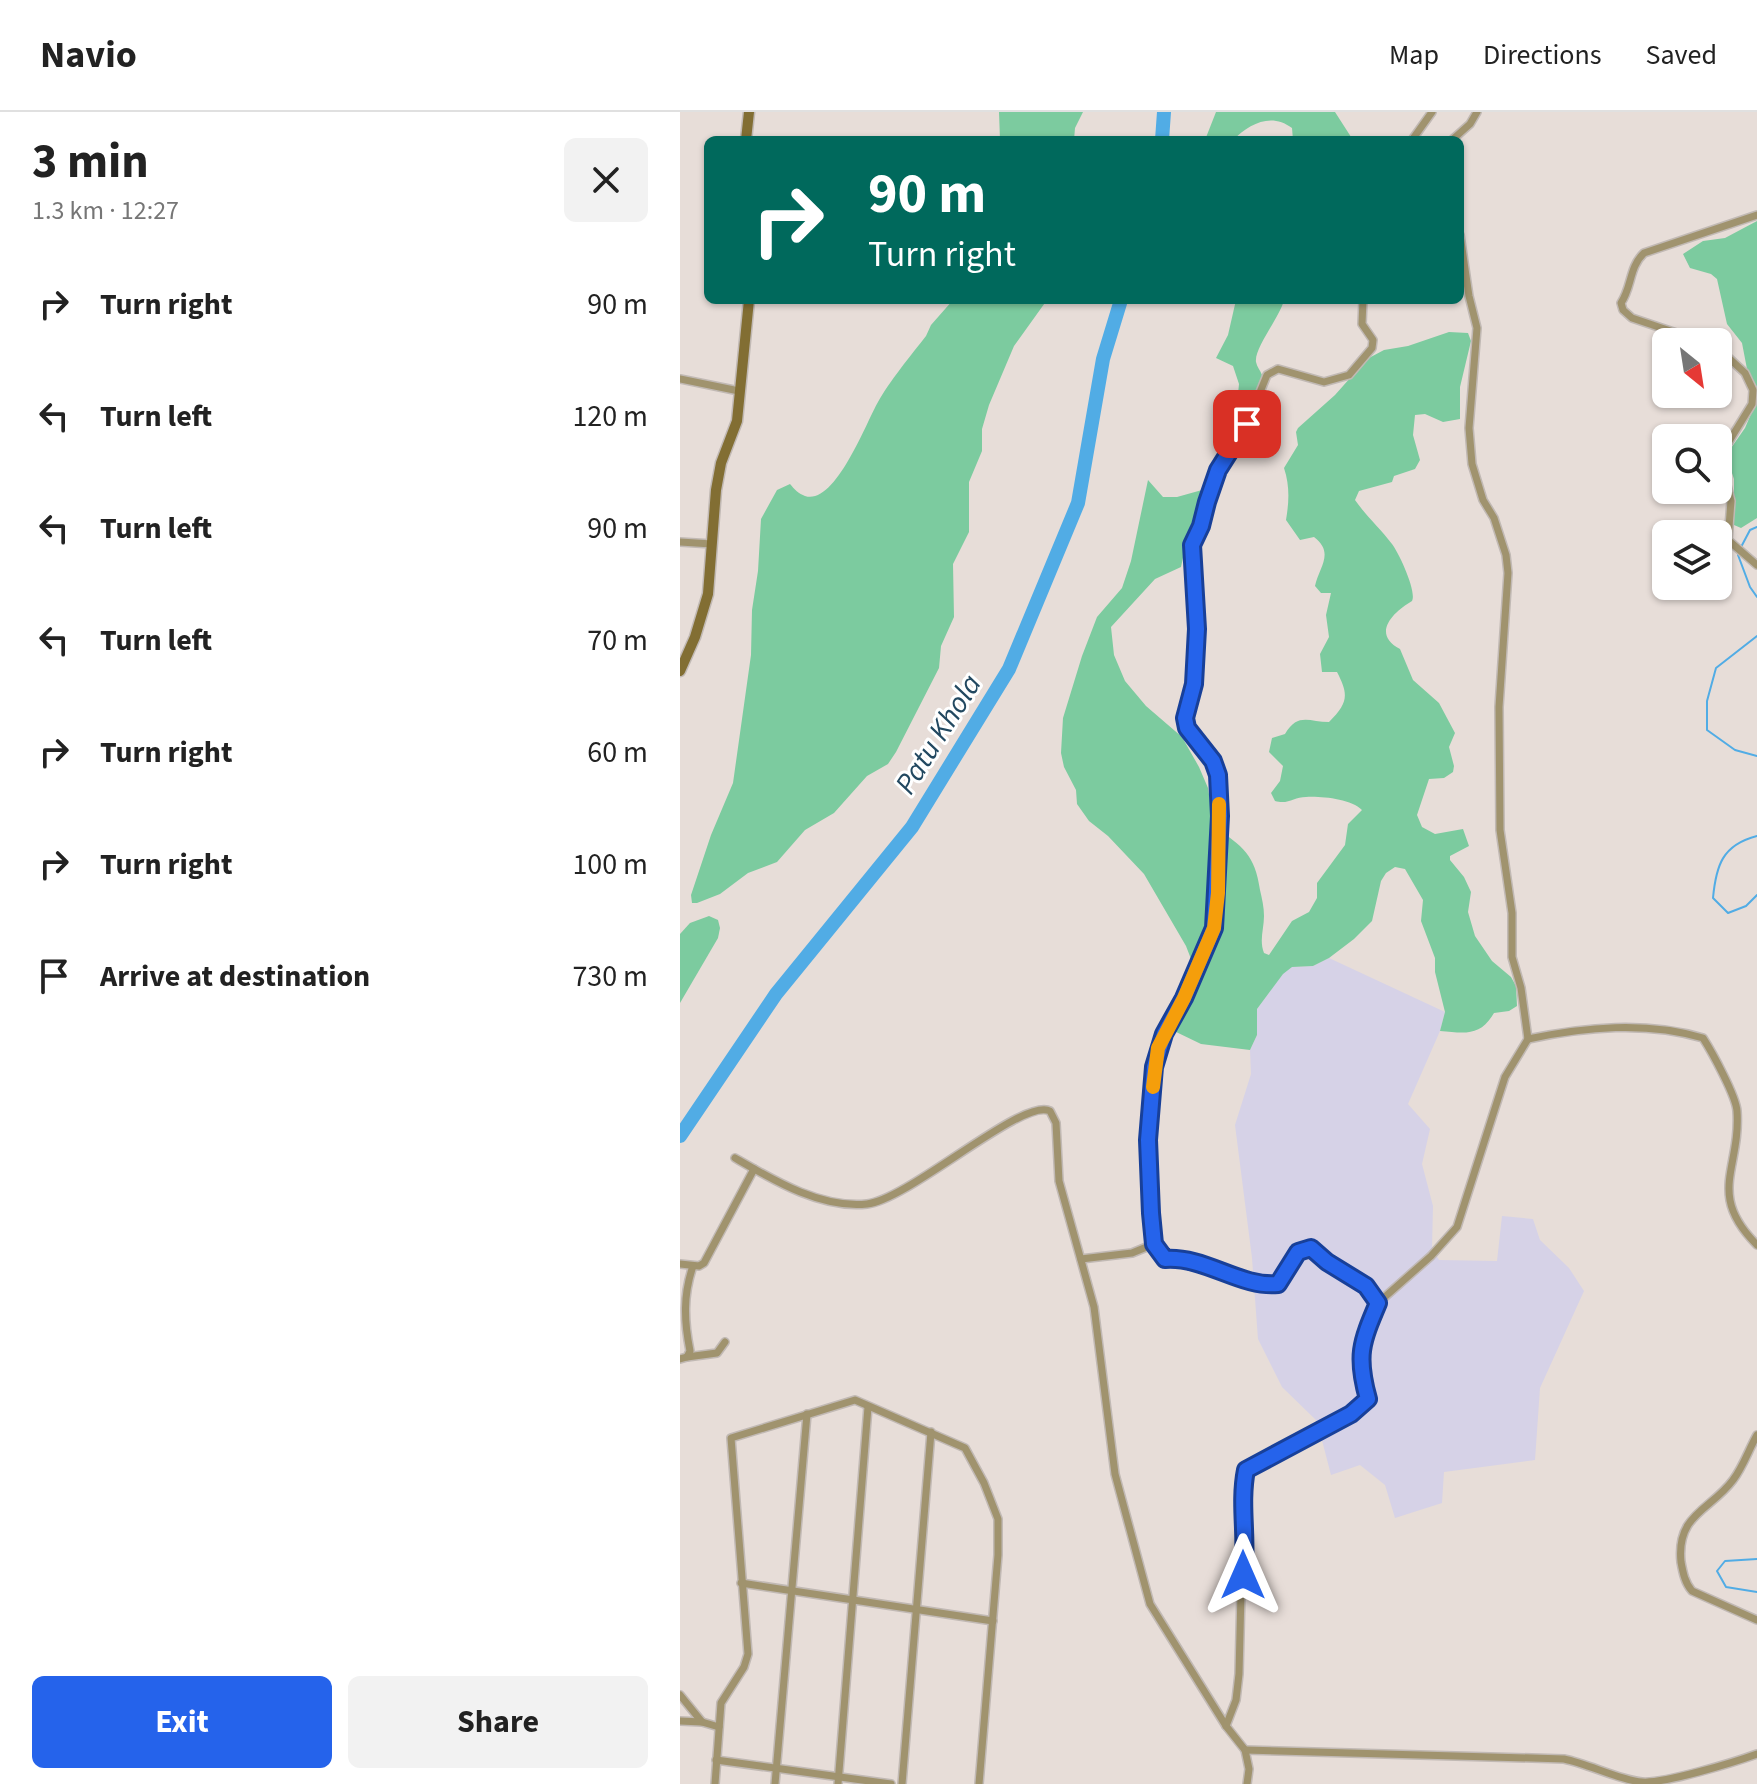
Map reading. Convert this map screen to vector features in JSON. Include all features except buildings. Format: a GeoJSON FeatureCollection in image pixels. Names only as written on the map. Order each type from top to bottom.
{"type":"FeatureCollection","features":[{"type":"Feature","properties":{"kind":"street"},"geometry":{"type":"LineString","coordinates":[[746,136],[749,112]]}},
{"type":"Feature","properties":{"kind":"street"},"geometry":{"type":"LineString","coordinates":[[1415,136],[1432,112]]}},
{"type":"Feature","properties":{"kind":"street"},"geometry":{"type":"LineString","coordinates":[[1456,136],[1470,124],[1477,112]]}},
{"type":"Feature","properties":{"kind":"street"},"geometry":{"type":"LineString","coordinates":[[1662,328],[1632,318],[1623,310],[1621,303],[1637,260],[1644,253],[1757,215]]}},
{"type":"Feature","properties":{"kind":"street"},"geometry":{"type":"LineString","coordinates":[[1226,1726],[1236,1700],[1239,1674],[1241,1593],[1246,1556],[1242,1521],[1246,1470],[1351,1414],[1368,1399],[1360,1371],[1362,1340],[1378,1303],[1417,1270],[1457,1227],[1505,1077],[1528,1039],[1521,988],[1512,957],[1512,913],[1500,830],[1499,707],[1508,573],[1506,555],[1494,518],[1483,500],[1472,464],[1469,428],[1477,328],[1464,262]]}},
{"type":"Feature","properties":{"kind":"street"},"geometry":{"type":"LineString","coordinates":[[680,671],[695,637],[708,594],[716,490],[721,463],[737,421],[749,304]]}},
{"type":"Feature","properties":{"kind":"street"},"geometry":{"type":"LineString","coordinates":[[1363,304],[1362,324],[1373,340],[1372,348],[1349,375],[1324,382],[1278,369],[1267,375],[1247,424],[1218,470],[1192,545],[1197,629],[1194,684],[1185,718],[1187,728],[1207,752],[1218,775],[1218,893],[1214,928],[1184,998],[1164,1034],[1154,1067],[1148,1140],[1154,1244],[1165,1259],[1181,1258],[1264,1285],[1278,1284],[1298,1252],[1311,1248],[1327,1262],[1366,1286],[1378,1303]]}},
{"type":"Feature","properties":{"kind":"street"},"geometry":{"type":"LineString","coordinates":[[1732,361],[1745,373],[1753,390],[1752,404],[1723,451],[1722,466],[1731,501],[1728,540],[1755,562]]}},
{"type":"Feature","properties":{"kind":"street"},"geometry":{"type":"LineString","coordinates":[[680,379],[739,391]]}},
{"type":"Feature","properties":{"kind":"street"},"geometry":{"type":"LineString","coordinates":[[680,542],[712,544]]}},
{"type":"Feature","properties":{"kind":"street"},"geometry":{"type":"LineString","coordinates":[[1528,1039],[1581,1028],[1619,1027],[1673,1031],[1703,1038],[1737,1107],[1730,1167],[1732,1212],[1742,1231],[1757,1245]]}},
{"type":"Feature","properties":{"kind":"street"},"geometry":{"type":"LineString","coordinates":[[735,1158],[820,1199],[868,1204],[916,1182],[1031,1111],[1043,1108],[1050,1111],[1056,1123],[1059,1181],[1094,1307],[1115,1474],[1150,1604],[1226,1726],[1245,1750],[1249,1769],[1247,1784]]}},
{"type":"Feature","properties":{"kind":"street"},"geometry":{"type":"LineString","coordinates":[[680,1264],[699,1266],[704,1263],[754,1169]]}},
{"type":"Feature","properties":{"kind":"street"},"geometry":{"type":"LineString","coordinates":[[1081,1259],[1132,1253],[1154,1244]]}},
{"type":"Feature","properties":{"kind":"street"},"geometry":{"type":"LineString","coordinates":[[683,1358],[690,1351],[684,1302],[693,1266]]}},
{"type":"Feature","properties":{"kind":"street"},"geometry":{"type":"LineString","coordinates":[[683,1358],[717,1353],[725,1342]]}},
{"type":"Feature","properties":{"kind":"street"},"geometry":{"type":"LineString","coordinates":[[715,1784],[721,1703],[744,1667],[748,1654],[731,1438],[855,1400],[965,1448],[984,1483],[998,1519],[979,1784]]}},
{"type":"Feature","properties":{"kind":"street"},"geometry":{"type":"LineString","coordinates":[[838,1781],[868,1407]]}},
{"type":"Feature","properties":{"kind":"street"},"geometry":{"type":"LineString","coordinates":[[775,1784],[807,1414]]}},
{"type":"Feature","properties":{"kind":"street"},"geometry":{"type":"LineString","coordinates":[[902,1784],[931,1432]]}},
{"type":"Feature","properties":{"kind":"street"},"geometry":{"type":"LineString","coordinates":[[1757,1435],[1733,1481],[1687,1525],[1681,1546],[1685,1583],[1692,1591],[1757,1620]]}},
{"type":"Feature","properties":{"kind":"street"},"geometry":{"type":"LineString","coordinates":[[741,1583],[993,1621]]}},
{"type":"Feature","properties":{"kind":"street"},"geometry":{"type":"LineString","coordinates":[[680,1695],[702,1722]]}},
{"type":"Feature","properties":{"kind":"street"},"geometry":{"type":"LineString","coordinates":[[680,1721],[719,1727]]}},
{"type":"Feature","properties":{"kind":"street"},"geometry":{"type":"LineString","coordinates":[[1245,1750],[1564,1759],[1642,1782],[1703,1770],[1757,1754]]}},
{"type":"Feature","properties":{"kind":"street"},"geometry":{"type":"LineString","coordinates":[[716,1760],[776,1767],[838,1781],[891,1784]]}},
{"type":"Feature","properties":{"kind":"shaded area"},"geometry":{"type":"Polygon","coordinates":[[[1329,958],[1445,1012],[1440,1031],[1408,1104],[1430,1129],[1422,1164],[1433,1206],[1432,1248],[1439,1260],[1497,1261],[1502,1216],[1533,1219],[1540,1240],[1569,1268],[1584,1291],[1540,1388],[1535,1460],[1444,1472],[1442,1503],[1395,1518],[1385,1485],[1360,1465],[1331,1475],[1317,1421],[1282,1387],[1258,1339],[1252,1258],[1235,1125],[1251,1074],[1250,1050],[1257,1035],[1257,1009],[1283,973],[1291,967],[1313,966],[1329,958]]]}},
{"type":"Feature","properties":{"kind":"green space"},"geometry":{"type":"Polygon","coordinates":[[[999,112],[1083,112],[1074,136],[1000,136],[999,112]]]}},
{"type":"Feature","properties":{"kind":"green space"},"geometry":{"type":"Polygon","coordinates":[[[1216,112],[1335,112],[1350,136],[1293,136],[1292,128],[1284,123],[1268,121],[1253,125],[1238,136],[1207,136],[1216,112]]]}},
{"type":"Feature","properties":{"kind":"green space"},"geometry":{"type":"Polygon","coordinates":[[[1757,221],[1757,387],[1747,369],[1742,343],[1727,324],[1717,279],[1690,268],[1683,254],[1703,241],[1725,238],[1757,221]]]}},
{"type":"Feature","properties":{"kind":"green space"},"geometry":{"type":"Polygon","coordinates":[[[949,304],[1044,304],[1014,346],[982,429],[982,451],[969,482],[969,532],[953,564],[954,617],[941,646],[939,668],[888,764],[867,776],[834,813],[805,830],[777,862],[748,873],[720,894],[692,903],[691,895],[711,835],[733,783],[751,655],[761,519],[777,490],[790,484],[805,496],[816,496],[838,476],[878,402],[931,325],[949,304]]]}},
{"type":"Feature","properties":{"kind":"green space"},"geometry":{"type":"Polygon","coordinates":[[[1235,304],[1282,304],[1256,356],[1256,364],[1262,375],[1259,384],[1252,397],[1241,406],[1237,404],[1239,384],[1233,366],[1216,358],[1228,335],[1235,304]]]}},
{"type":"Feature","properties":{"kind":"green space"},"geometry":{"type":"Polygon","coordinates":[[[1449,332],[1468,333],[1471,341],[1460,387],[1460,419],[1443,422],[1425,414],[1415,415],[1413,435],[1420,460],[1415,469],[1394,476],[1392,482],[1359,491],[1355,500],[1395,549],[1412,590],[1412,601],[1398,611],[1388,624],[1387,637],[1400,649],[1413,680],[1439,703],[1455,733],[1449,747],[1453,772],[1444,778],[1429,779],[1417,815],[1422,827],[1435,834],[1463,829],[1469,846],[1450,856],[1450,860],[1471,892],[1468,912],[1475,936],[1492,961],[1511,977],[1516,986],[1517,1006],[1509,1011],[1494,1013],[1483,1026],[1471,1032],[1440,1031],[1445,1012],[1435,972],[1435,958],[1421,921],[1423,900],[1405,869],[1395,867],[1381,881],[1372,921],[1354,939],[1313,966],[1292,967],[1283,974],[1257,1009],[1257,1035],[1250,1050],[1201,1044],[1172,1030],[1196,988],[1196,972],[1186,946],[1144,874],[1089,821],[1077,804],[1076,790],[1064,767],[1061,753],[1063,718],[1082,656],[1097,617],[1122,588],[1131,561],[1148,480],[1163,497],[1177,497],[1202,490],[1198,521],[1186,544],[1181,567],[1155,579],[1111,627],[1114,655],[1125,681],[1146,706],[1182,737],[1208,788],[1214,827],[1240,846],[1251,860],[1263,906],[1263,948],[1264,953],[1269,955],[1292,921],[1309,912],[1317,898],[1317,883],[1345,845],[1348,824],[1362,810],[1351,803],[1327,798],[1302,797],[1280,802],[1275,801],[1271,793],[1280,781],[1283,766],[1269,752],[1272,738],[1285,734],[1299,721],[1329,722],[1345,698],[1337,672],[1322,672],[1320,654],[1329,637],[1326,615],[1331,593],[1321,593],[1315,586],[1324,560],[1324,549],[1314,537],[1300,540],[1286,520],[1288,494],[1284,468],[1298,445],[1298,428],[1335,395],[1367,359],[1384,350],[1408,346],[1449,332]]]}},
{"type":"Feature","properties":{"kind":"green space"},"geometry":{"type":"Polygon","coordinates":[[[1757,400],[1757,518],[1741,528],[1734,525],[1732,447],[1745,428],[1757,400]]]}},
{"type":"Feature","properties":{"kind":"green space"},"geometry":{"type":"Polygon","coordinates":[[[709,916],[718,920],[718,938],[680,1003],[680,934],[690,923],[709,916]]]}},
{"type":"Feature","properties":{"kind":"waterway","name":"Patu Khola"},"geometry":{"type":"LineString","coordinates":[[1162,136],[1164,112]]}},
{"type":"Feature","properties":{"kind":"waterway","name":"Patu Khola"},"geometry":{"type":"LineString","coordinates":[[680,1136],[776,994],[912,827],[1009,669],[1078,503],[1103,359],[1120,304]]}},
{"type":"Feature","properties":{"kind":"waterway"},"geometry":{"type":"LineString","coordinates":[[1740,549],[1750,530],[1757,527]]}},
{"type":"Feature","properties":{"kind":"waterway"},"geometry":{"type":"LineString","coordinates":[[1738,555],[1757,597]]}},
{"type":"Feature","properties":{"kind":"waterway"},"geometry":{"type":"LineString","coordinates":[[1757,636],[1716,668],[1707,701],[1707,730],[1735,750],[1757,756]]}},
{"type":"Feature","properties":{"kind":"waterway"},"geometry":{"type":"LineString","coordinates":[[1757,836],[1736,845],[1723,858],[1716,876],[1713,898],[1728,913],[1746,906],[1757,895]]}},
{"type":"Feature","properties":{"kind":"waterway"},"geometry":{"type":"LineString","coordinates":[[1757,1559],[1725,1561],[1717,1571],[1726,1587],[1757,1592]]}},
{"type":"Feature","properties":{"kind":"slow traffic"},"geometry":{"type":"LineString","coordinates":[[1153,1087],[1158,1048],[1184,998],[1214,928],[1218,893],[1219,804]]}},
{"type":"Feature","properties":{"kind":"route"},"geometry":{"type":"LineString","coordinates":[[1243,1575],[1246,1556],[1242,1521],[1246,1470],[1351,1414],[1368,1399],[1360,1371],[1362,1340],[1378,1303],[1366,1286],[1327,1262],[1311,1248],[1298,1252],[1278,1284],[1264,1285],[1198,1262],[1181,1258],[1165,1259],[1154,1244],[1148,1140],[1154,1067],[1164,1034],[1184,998],[1214,928],[1218,893],[1218,775],[1213,761],[1187,728],[1185,718],[1194,684],[1197,629],[1192,545],[1218,470],[1247,424]]}}]}
